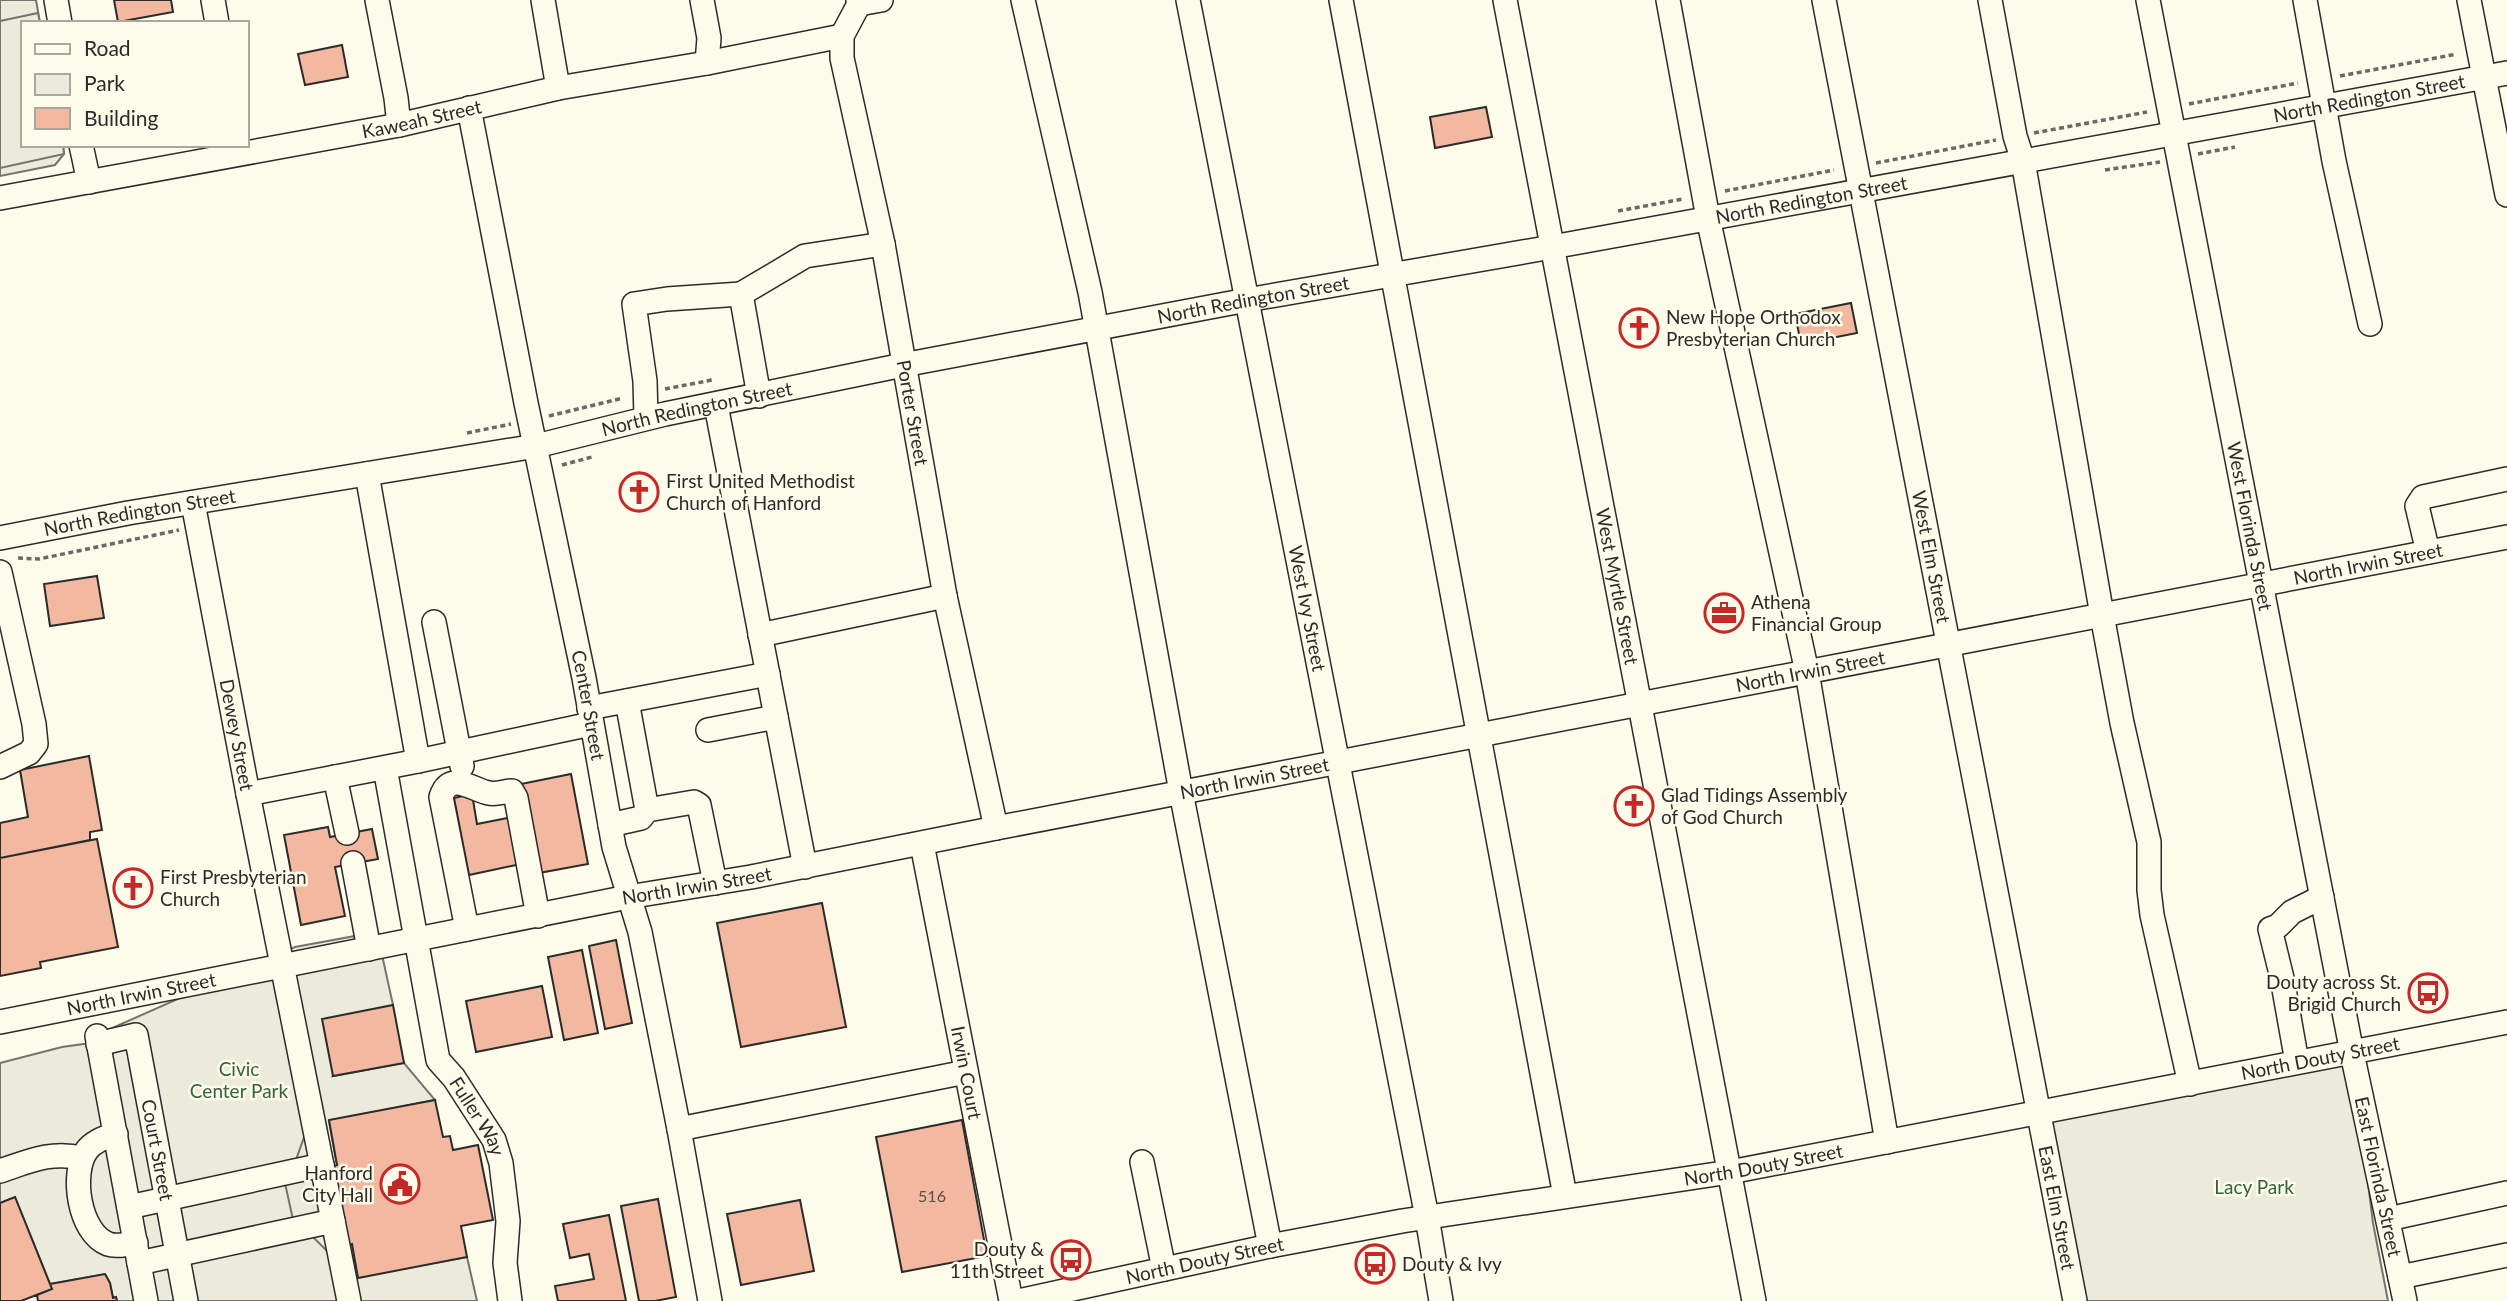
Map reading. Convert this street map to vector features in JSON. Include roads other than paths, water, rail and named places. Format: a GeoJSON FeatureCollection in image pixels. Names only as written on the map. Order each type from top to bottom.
{"type":"FeatureCollection","features":[{"type":"Feature","properties":{"kind":"street"},"geometry":{"type":"LineString","coordinates":[[213,0],[217,21]]}},
{"type":"Feature","properties":{"kind":"street"},"geometry":{"type":"LineString","coordinates":[[377,0],[399,125]]}},
{"type":"Feature","properties":{"kind":"street"},"geometry":{"type":"LineString","coordinates":[[543,0],[558,88]]}},
{"type":"Feature","properties":{"kind":"street"},"geometry":{"type":"LineString","coordinates":[[702,0],[709,38],[707,63]]}},
{"type":"Feature","properties":{"kind":"street"},"geometry":{"type":"LineString","coordinates":[[1023,0],[1096,329],[1181,792],[1270,1246]]}},
{"type":"Feature","properties":{"kind":"street","name":"West Ivy Street"},"geometry":{"type":"LineString","coordinates":[[1188,0],[1427,1217],[1441,1301]]}},
{"type":"Feature","properties":{"kind":"street"},"geometry":{"type":"LineString","coordinates":[[1341,0],[1565,1196]]}},
{"type":"Feature","properties":{"kind":"street","name":"West Myrtle Street"},"geometry":{"type":"LineString","coordinates":[[1505,0],[1754,1301]]}},
{"type":"Feature","properties":{"kind":"street"},"geometry":{"type":"LineString","coordinates":[[1668,0],[1709,218],[1807,672],[1887,1142]]}},
{"type":"Feature","properties":{"kind":"street","name":"West Elm Street"},"geometry":{"type":"LineString","coordinates":[[1824,0],[2039,1114]]}},
{"type":"Feature","properties":{"kind":"street"},"geometry":{"type":"LineString","coordinates":[[1990,0],[2015,136],[2023,161],[2122,723],[2149,842],[2152,915],[2190,1084]]}},
{"type":"Feature","properties":{"kind":"street","name":"West Florinda Street"},"geometry":{"type":"LineString","coordinates":[[2148,0],[2352,1053]]}},
{"type":"Feature","properties":{"kind":"street"},"geometry":{"type":"LineString","coordinates":[[2305,0],[2324,106],[2370,324]]}},
{"type":"Feature","properties":{"kind":"street"},"geometry":{"type":"LineString","coordinates":[[2469,0],[2507,195]]}},
{"type":"Feature","properties":{"kind":"street"},"geometry":{"type":"LineString","coordinates":[[842,36],[866,1]]}},
{"type":"Feature","properties":{"kind":"street","name":"Kaweah Street"},"geometry":{"type":"LineString","coordinates":[[0,198],[89,182],[240,149],[399,125],[558,88],[707,63],[842,36]]}},
{"type":"Feature","properties":{"kind":"street","name":"Porter Street"},"geometry":{"type":"LineString","coordinates":[[842,36],[842,58],[883,244],[944,596],[996,828]]}},
{"type":"Feature","properties":{"kind":"street","name":"North Redington Street"},"geometry":{"type":"LineString","coordinates":[[0,538],[128,513],[537,446],[646,418],[904,365],[1247,300],[2507,73]]}},
{"type":"Feature","properties":{"kind":"street","name":"Center Street"},"geometry":{"type":"LineString","coordinates":[[469,108],[614,847],[640,932],[710,1301]]}},
{"type":"Feature","properties":{"kind":"street"},"geometry":{"type":"LineString","coordinates":[[81,147],[89,182]]}},
{"type":"Feature","properties":{"kind":"street"},"geometry":{"type":"LineString","coordinates":[[646,418],[645,381],[634,304],[741,294],[805,256],[883,244]]}},
{"type":"Feature","properties":{"kind":"street"},"geometry":{"type":"LineString","coordinates":[[741,294],[759,396]]}},
{"type":"Feature","properties":{"kind":"street"},"geometry":{"type":"LineString","coordinates":[[716,405],[805,866]]}},
{"type":"Feature","properties":{"kind":"street"},"geometry":{"type":"LineString","coordinates":[[368,474],[418,761]]}},
{"type":"Feature","properties":{"kind":"street"},"geometry":{"type":"LineString","coordinates":[[2428,552],[2417,506],[2423,497],[2507,479]]}},
{"type":"Feature","properties":{"kind":"street","name":"Dewey Street"},"geometry":{"type":"LineString","coordinates":[[193,503],[349,1301]]}},
{"type":"Feature","properties":{"kind":"street","name":"North Irwin Street"},"geometry":{"type":"LineString","coordinates":[[0,1022],[628,897],[922,844],[2507,537]]}},
{"type":"Feature","properties":{"kind":"street"},"geometry":{"type":"LineString","coordinates":[[0,572],[34,724],[36,744],[29,753],[0,767]]}},
{"type":"Feature","properties":{"kind":"street"},"geometry":{"type":"LineString","coordinates":[[760,635],[944,596]]}},
{"type":"Feature","properties":{"kind":"street"},"geometry":{"type":"LineString","coordinates":[[434,622],[465,783]]}},
{"type":"Feature","properties":{"kind":"street"},"geometry":{"type":"LineString","coordinates":[[248,794],[459,753],[590,716],[626,701],[768,674]]}},
{"type":"Feature","properties":{"kind":"street"},"geometry":{"type":"LineString","coordinates":[[626,701],[647,810]]}},
{"type":"Feature","properties":{"kind":"street"},"geometry":{"type":"LineString","coordinates":[[708,730],[776,717]]}},
{"type":"Feature","properties":{"kind":"street","name":"Fuller Way"},"geometry":{"type":"LineString","coordinates":[[385,768],[438,1060],[454,1078],[488,1130],[501,1163],[508,1221],[505,1263],[510,1301]]}},
{"type":"Feature","properties":{"kind":"street"},"geometry":{"type":"LineString","coordinates":[[335,777],[347,833]]}},
{"type":"Feature","properties":{"kind":"street"},"geometry":{"type":"LineString","coordinates":[[467,929],[441,797],[448,786],[465,783],[490,794],[512,791],[516,798],[538,916]]}},
{"type":"Feature","properties":{"kind":"street"},"geometry":{"type":"LineString","coordinates":[[610,825],[641,818],[647,810],[694,802],[699,805],[715,883]]}},
{"type":"Feature","properties":{"kind":"street","name":"Irwin Court"},"geometry":{"type":"LineString","coordinates":[[922,844],[1011,1301]]}},
{"type":"Feature","properties":{"kind":"street"},"geometry":{"type":"LineString","coordinates":[[353,863],[369,949]]}},
{"type":"Feature","properties":{"kind":"street"},"geometry":{"type":"LineString","coordinates":[[2297,1062],[2270,929],[2284,921],[2292,912],[2322,897]]}},
{"type":"Feature","properties":{"kind":"street","name":"North Douty Street"},"geometry":{"type":"LineString","coordinates":[[1018,1301],[1090,1294],[1164,1269],[1270,1246],[1427,1217],[1730,1172],[2507,1022]]}},
{"type":"Feature","properties":{"kind":"street","name":"Court Street"},"geometry":{"type":"LineString","coordinates":[[114,1125],[97,1040],[136,1035],[186,1301]]}},
{"type":"Feature","properties":{"kind":"street","name":"East Florinda Street"},"geometry":{"type":"LineString","coordinates":[[2352,1053],[2405,1301]]}},
{"type":"Feature","properties":{"kind":"street"},"geometry":{"type":"LineString","coordinates":[[679,1129],[966,1072]]}},
{"type":"Feature","properties":{"kind":"street"},"geometry":{"type":"LineString","coordinates":[[150,1108],[114,1125],[89,1147],[82,1158],[78,1189],[87,1219],[96,1234],[108,1244],[138,1253],[177,1255],[333,1221]]}},
{"type":"Feature","properties":{"kind":"street","name":"East Elm Street"},"geometry":{"type":"LineString","coordinates":[[2039,1114],[2075,1301]]}},
{"type":"Feature","properties":{"kind":"street"},"geometry":{"type":"LineString","coordinates":[[114,1125],[146,1301]]}},
{"type":"Feature","properties":{"kind":"street"},"geometry":{"type":"LineString","coordinates":[[0,1171],[49,1155],[64,1154],[82,1158]]}},
{"type":"Feature","properties":{"kind":"street"},"geometry":{"type":"LineString","coordinates":[[1142,1162],[1164,1269]]}},
{"type":"Feature","properties":{"kind":"street"},"geometry":{"type":"LineString","coordinates":[[129,1207],[322,1165]]}},
{"type":"Feature","properties":{"kind":"street"},"geometry":{"type":"LineString","coordinates":[[2388,1219],[2507,1193]]}},
{"type":"Feature","properties":{"kind":"street"},"geometry":{"type":"LineString","coordinates":[[2400,1277],[2507,1255]]}},
{"type":"Feature","properties":{"kind":"place","name":"New Hope Orthodox Presbyterian Church"},"geometry":{"type":"Point","coordinates":[1639,328]}},
{"type":"Feature","properties":{"kind":"place","name":"First United Methodist Church of Hanford"},"geometry":{"type":"Point","coordinates":[639,492]}},
{"type":"Feature","properties":{"kind":"place","name":"Athena Financial Group"},"geometry":{"type":"Point","coordinates":[1724,613]}},
{"type":"Feature","properties":{"kind":"place","name":"Glad Tidings Assembly of God Church"},"geometry":{"type":"Point","coordinates":[1634,806]}},
{"type":"Feature","properties":{"kind":"place","name":"First Presbyterian Church"},"geometry":{"type":"Point","coordinates":[133,888]}},
{"type":"Feature","properties":{"kind":"place","name":"Douty across St. Brigid Church"},"geometry":{"type":"Point","coordinates":[2428,993]}},
{"type":"Feature","properties":{"kind":"place","name":"Hanford City Hall"},"geometry":{"type":"Point","coordinates":[400,1184]}},
{"type":"Feature","properties":{"kind":"place","name":"Douty & 11th Street"},"geometry":{"type":"Point","coordinates":[1071,1260]}},
{"type":"Feature","properties":{"kind":"place","name":"Douty & Ivy"},"geometry":{"type":"Point","coordinates":[1375,1264]}},
{"type":"Feature","properties":{"kind":"park label","name":"Civic Center Park"},"geometry":{"type":"Point","coordinates":[239,1080]}},
{"type":"Feature","properties":{"kind":"park label","name":"Lacy Park"},"geometry":{"type":"Point","coordinates":[2254,1187]}}]}
